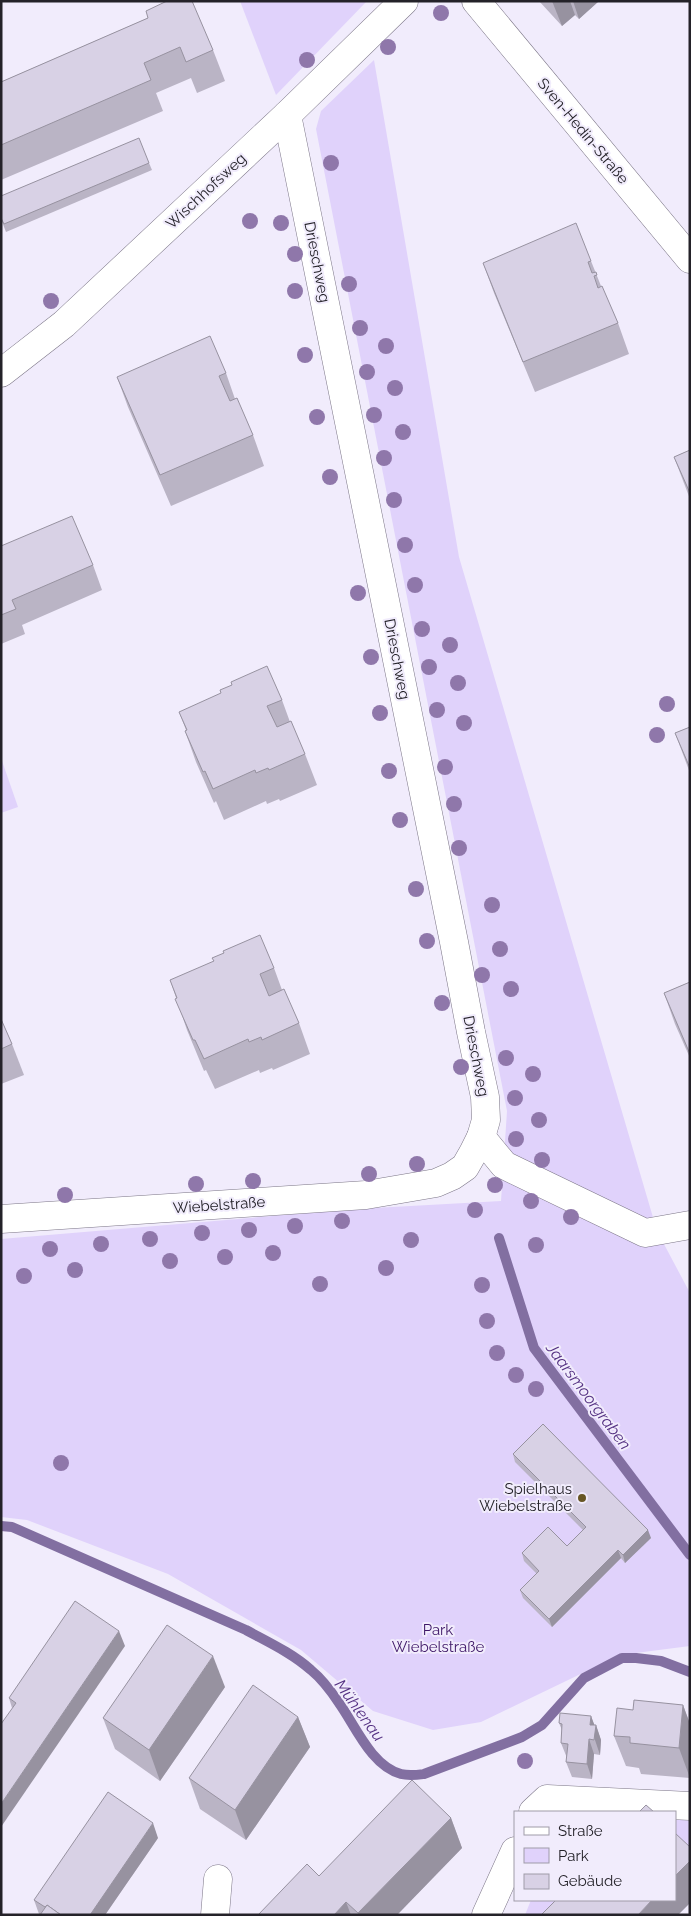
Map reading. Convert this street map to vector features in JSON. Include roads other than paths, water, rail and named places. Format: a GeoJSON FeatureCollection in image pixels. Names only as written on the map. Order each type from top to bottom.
{"type":"FeatureCollection","features":[{"type":"Feature","properties":{"kind":"street","name":"Wischhofsweg"},"geometry":{"type":"LineString","coordinates":[[1,373],[64,324],[287,115],[404,1]]}},
{"type":"Feature","properties":{"kind":"street","name":"Sven-Hedin-Straße"},"geometry":{"type":"LineString","coordinates":[[476,1],[690,260]]}},
{"type":"Feature","properties":{"kind":"street","name":"Drieschweg"},"geometry":{"type":"LineString","coordinates":[[287,115],[485,1097],[486,1120],[481,1137],[465,1167],[452,1176],[436,1183]]}},
{"type":"Feature","properties":{"kind":"street"},"geometry":{"type":"LineString","coordinates":[[481,1137],[504,1165],[645,1233],[690,1225]]}},
{"type":"Feature","properties":{"kind":"street","name":"Wiebelstraße"},"geometry":{"type":"LineString","coordinates":[[1,1219],[366,1195],[436,1183]]}},
{"type":"Feature","properties":{"kind":"street"},"geometry":{"type":"LineString","coordinates":[[540,1806],[690,1806]]}},
{"type":"Feature","properties":{"kind":"street"},"geometry":{"type":"LineString","coordinates":[[486,1915],[514,1853]]}},
{"type":"Feature","properties":{"kind":"street"},"geometry":{"type":"LineString","coordinates":[[214,1915],[218,1878]]}},
{"type":"Feature","properties":{"kind":"waterway","name":"Jaarsmoorgraben"},"geometry":{"type":"LineString","coordinates":[[499,1238],[534,1348],[690,1555]]}},
{"type":"Feature","properties":{"kind":"waterway","name":"Mühlenau"},"geometry":{"type":"LineString","coordinates":[[1,1526],[12,1527],[246,1630],[288,1653],[304,1664],[326,1685],[372,1754],[390,1770],[401,1774],[424,1774],[522,1737],[542,1725],[584,1678],[622,1658],[661,1661],[690,1672]]}},
{"type":"Feature","properties":{"kind":"place","name":"Spielhaus Wiebelstraße"},"geometry":{"type":"Point","coordinates":[582,1498]}},
{"type":"Feature","properties":{"kind":"park label","name":"Park Wiebelstraße"},"geometry":{"type":"Point","coordinates":[438,1638]}}]}
